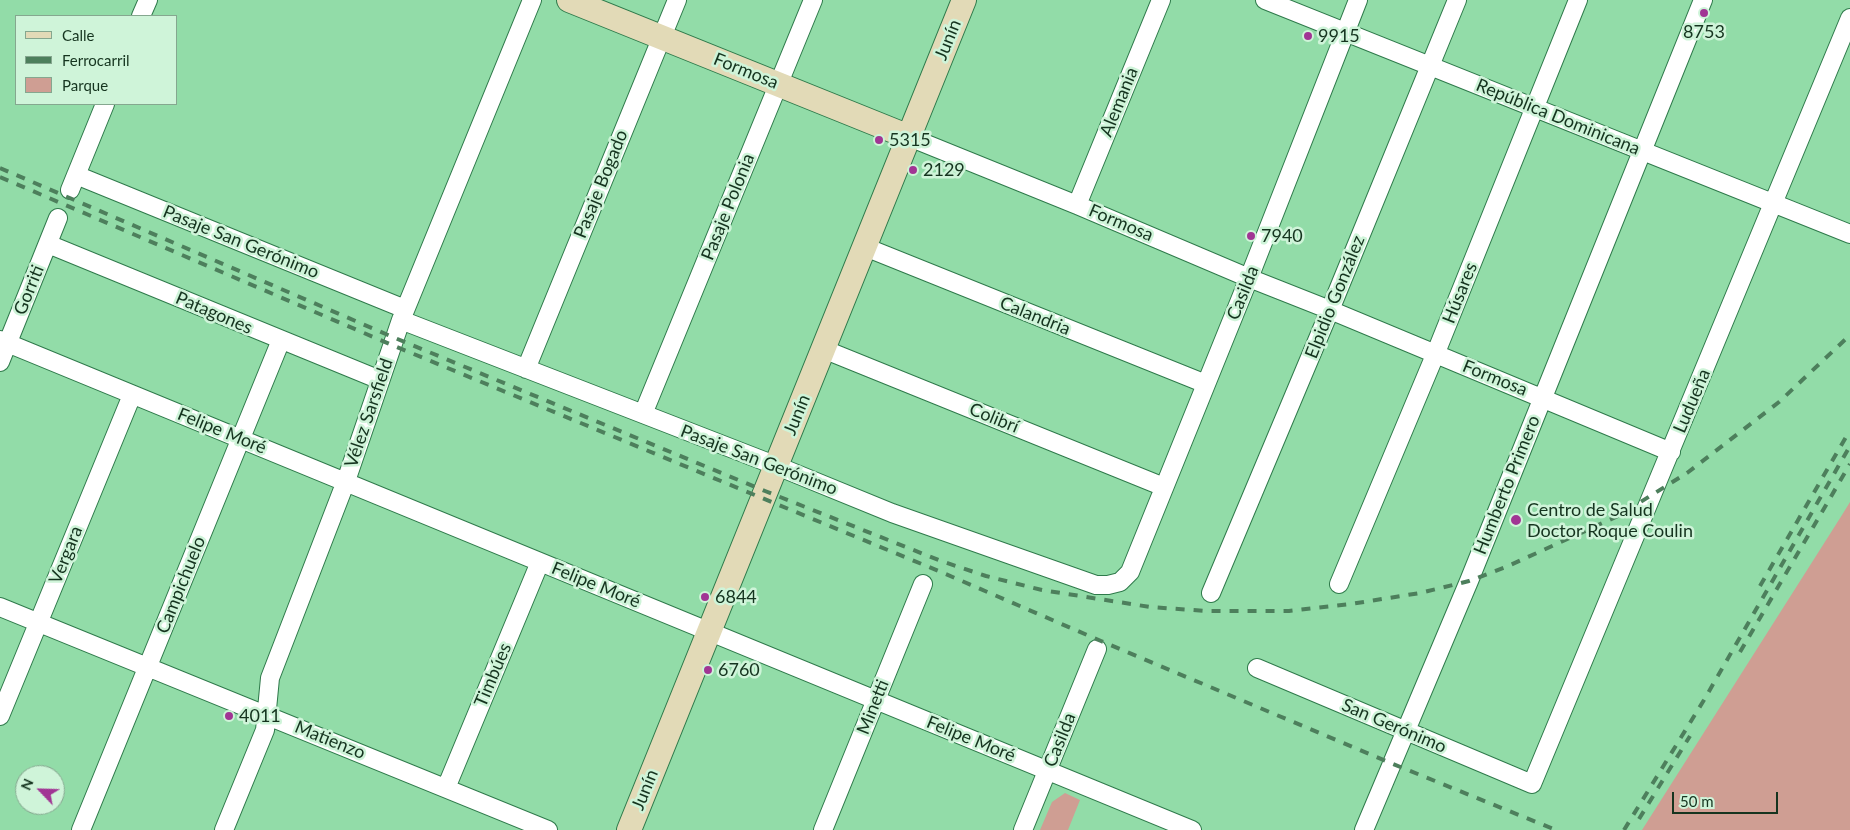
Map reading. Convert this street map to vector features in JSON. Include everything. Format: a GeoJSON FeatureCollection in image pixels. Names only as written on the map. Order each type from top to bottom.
{"type":"FeatureCollection","features":[{"type":"Feature","properties":{"kind":"main road","name":"Formosa"},"geometry":{"type":"LineString","coordinates":[[569,0],[909,137]]}},
{"type":"Feature","properties":{"kind":"main road","name":"Junín"},"geometry":{"type":"LineString","coordinates":[[629,830],[964,0]]}},
{"type":"Feature","properties":{"kind":"street"},"geometry":{"type":"LineString","coordinates":[[141,15],[148,0]]}},
{"type":"Feature","properties":{"kind":"street","name":"Vélez Sarsfield"},"geometry":{"type":"LineString","coordinates":[[224,830],[264,730],[270,678],[346,481],[403,315],[532,0]]}},
{"type":"Feature","properties":{"kind":"street","name":"Pasaje Bogado"},"geometry":{"type":"LineString","coordinates":[[526,369],[677,0]]}},
{"type":"Feature","properties":{"kind":"street","name":"Pasaje Polonia"},"geometry":{"type":"LineString","coordinates":[[643,414],[813,0]]}},
{"type":"Feature","properties":{"kind":"street","name":"Alemania"},"geometry":{"type":"LineString","coordinates":[[1078,205],[1161,0]]}},
{"type":"Feature","properties":{"kind":"street","name":"República Dominicana"},"geometry":{"type":"LineString","coordinates":[[1265,0],[1850,234]]}},
{"type":"Feature","properties":{"kind":"street","name":"Casilda"},"geometry":{"type":"LineString","coordinates":[[1120,582],[1130,572],[1249,278],[1358,0]]}},
{"type":"Feature","properties":{"kind":"street","name":"Elpidio González"},"geometry":{"type":"LineString","coordinates":[[1211,593],[1457,0]]}},
{"type":"Feature","properties":{"kind":"street","name":"Húsares"},"geometry":{"type":"LineString","coordinates":[[1339,584],[1435,355],[1578,0]]}},
{"type":"Feature","properties":{"kind":"street","name":"Humberto Primero"},"geometry":{"type":"LineString","coordinates":[[1364,830],[1469,582],[1703,0]]}},
{"type":"Feature","properties":{"kind":"street","name":"Ludueña"},"geometry":{"type":"LineString","coordinates":[[1532,784],[1850,18]]}},
{"type":"Feature","properties":{"kind":"street","name":"Pasaje San Gerónimo"},"geometry":{"type":"LineString","coordinates":[[105,105],[73,183],[403,315],[526,369],[777,466],[892,513],[1096,585],[1120,582]]}},
{"type":"Feature","properties":{"kind":"street","name":"Formosa"},"geometry":{"type":"LineString","coordinates":[[909,137],[1078,205],[1249,278],[1542,397],[1671,452]]}},
{"type":"Feature","properties":{"kind":"street","name":"Gorriti"},"geometry":{"type":"LineString","coordinates":[[0,362],[4,342],[58,218]]}},
{"type":"Feature","properties":{"kind":"street","name":"Patagones"},"geometry":{"type":"LineString","coordinates":[[48,244],[380,380]]}},
{"type":"Feature","properties":{"kind":"street","name":"Calandria"},"geometry":{"type":"LineString","coordinates":[[864,247],[1206,384]]}},
{"type":"Feature","properties":{"kind":"street","name":"Campichuelo"},"geometry":{"type":"LineString","coordinates":[[81,830],[281,340]]}},
{"type":"Feature","properties":{"kind":"street","name":"Felipe Moré"},"geometry":{"type":"LineString","coordinates":[[4,342],[1192,830]]}},
{"type":"Feature","properties":{"kind":"street","name":"Colibrí"},"geometry":{"type":"LineString","coordinates":[[823,350],[1164,487]]}},
{"type":"Feature","properties":{"kind":"street","name":"Vergara"},"geometry":{"type":"LineString","coordinates":[[0,716],[132,395]]}},
{"type":"Feature","properties":{"kind":"street","name":"Timbúes"},"geometry":{"type":"LineString","coordinates":[[446,788],[540,562]]}},
{"type":"Feature","properties":{"kind":"street","name":"Minetti"},"geometry":{"type":"LineString","coordinates":[[823,830],[923,584]]}},
{"type":"Feature","properties":{"kind":"street","name":"Matienzo"},"geometry":{"type":"LineString","coordinates":[[0,606],[548,830]]}},
{"type":"Feature","properties":{"kind":"street","name":"Casilda"},"geometry":{"type":"LineString","coordinates":[[1023,830],[1097,649]]}},
{"type":"Feature","properties":{"kind":"street","name":"San Gerónimo"},"geometry":{"type":"LineString","coordinates":[[1257,668],[1532,784]]}},
{"type":"Feature","properties":{"kind":"green space"},"geometry":{"type":"Polygon","coordinates":[[[1850,502],[1850,830],[1642,830],[1842,515],[1850,502]]]}},
{"type":"Feature","properties":{"kind":"green space"},"geometry":{"type":"Polygon","coordinates":[[[1065,793],[1080,800],[1068,830],[1040,830],[1052,802],[1065,793]]]}},
{"type":"Feature","properties":{"kind":"railway"},"geometry":{"type":"LineString","coordinates":[[0,168],[395,338],[765,491],[941,561],[986,576],[1042,590],[1150,607],[1206,611],[1289,611],[1351,604],[1420,593],[1469,581],[1506,567],[1618,516],[1687,473],[1779,402],[1850,335]]}},
{"type":"Feature","properties":{"kind":"railway"},"geometry":{"type":"LineString","coordinates":[[0,177],[392,345],[941,572],[1393,764],[1556,830]]}},
{"type":"Feature","properties":{"kind":"railway"},"geometry":{"type":"LineString","coordinates":[[1760,586],[1850,430]]}},
{"type":"Feature","properties":{"kind":"railway"},"geometry":{"type":"LineString","coordinates":[[1624,830],[1704,700],[1850,446]]}},
{"type":"Feature","properties":{"kind":"railway"},"geometry":{"type":"LineString","coordinates":[[1740,652],[1850,464]]}},
{"type":"Feature","properties":{"kind":"railway"},"geometry":{"type":"LineString","coordinates":[[1639,819],[1690,736]]}},
{"type":"Feature","properties":{"kind":"place","name":"8753"},"geometry":{"type":"Point","coordinates":[1704,13]}},
{"type":"Feature","properties":{"kind":"place","name":"9915"},"geometry":{"type":"Point","coordinates":[1308,36]}},
{"type":"Feature","properties":{"kind":"place","name":"5315"},"geometry":{"type":"Point","coordinates":[879,140]}},
{"type":"Feature","properties":{"kind":"place","name":"2129"},"geometry":{"type":"Point","coordinates":[913,170]}},
{"type":"Feature","properties":{"kind":"place","name":"7940"},"geometry":{"type":"Point","coordinates":[1251,236]}},
{"type":"Feature","properties":{"kind":"place","name":"Centro de Salud Doctor Roque Coulin"},"geometry":{"type":"Point","coordinates":[1516,520]}},
{"type":"Feature","properties":{"kind":"place","name":"6844"},"geometry":{"type":"Point","coordinates":[705,597]}},
{"type":"Feature","properties":{"kind":"place","name":"6760"},"geometry":{"type":"Point","coordinates":[708,670]}},
{"type":"Feature","properties":{"kind":"place","name":"4011"},"geometry":{"type":"Point","coordinates":[229,716]}}]}
